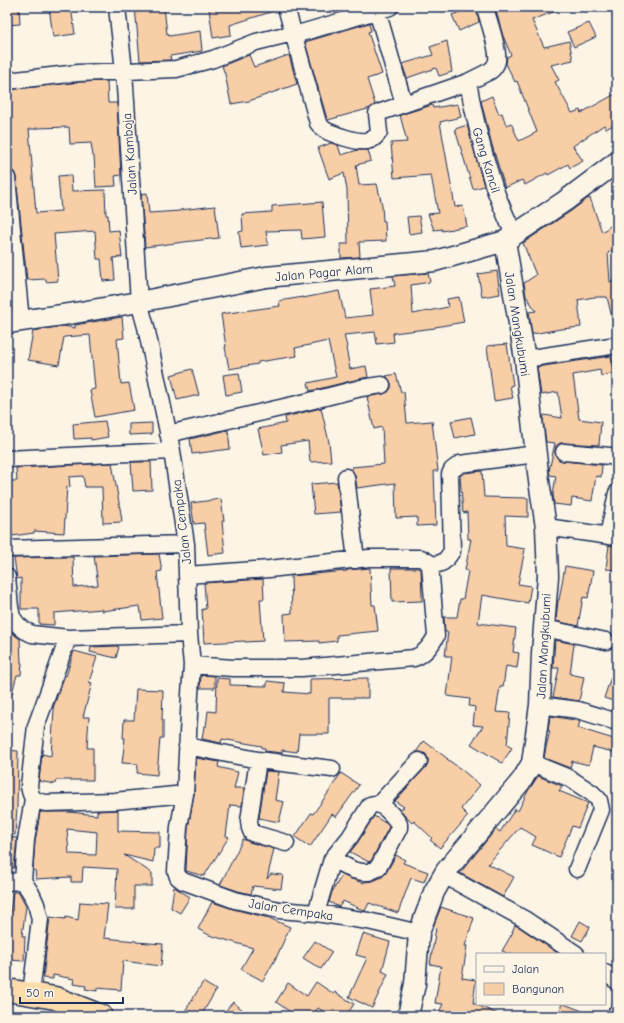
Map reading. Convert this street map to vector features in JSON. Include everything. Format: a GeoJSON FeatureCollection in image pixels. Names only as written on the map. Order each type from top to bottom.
{"type":"FeatureCollection","features":[{"type":"Feature","properties":{"kind":"highway"},"geometry":{"type":"LineString","coordinates":[[7,990],[55,998],[101,1016]]}},
{"type":"Feature","properties":{"kind":"street","name":"Jalan Kamboja"},"geometry":{"type":"LineString","coordinates":[[117,7],[124,71],[139,302]]}},
{"type":"Feature","properties":{"kind":"street"},"geometry":{"type":"LineString","coordinates":[[286,7],[318,123],[326,130],[356,141],[365,142],[372,140],[380,132],[377,114],[468,82],[493,69],[497,60],[496,48],[485,7]]}},
{"type":"Feature","properties":{"kind":"street"},"geometry":{"type":"LineString","coordinates":[[7,81],[78,72],[176,69],[213,59],[256,42],[293,33],[301,33],[381,8],[404,104]]}},
{"type":"Feature","properties":{"kind":"street","name":"Gang Kancil"},"geometry":{"type":"LineString","coordinates":[[468,82],[475,121],[509,238]]}},
{"type":"Feature","properties":{"kind":"street","name":"Jalan Pagar Alam"},"geometry":{"type":"LineString","coordinates":[[14,322],[139,302],[266,277],[435,261],[509,238],[617,162]]}},
{"type":"Feature","properties":{"kind":"street"},"geometry":{"type":"LineString","coordinates":[[7,178],[14,322]]}},
{"type":"Feature","properties":{"kind":"street","name":"Jalan Mangkubumi"},"geometry":{"type":"LineString","coordinates":[[408,1016],[415,984],[419,933],[434,892],[446,871],[522,780],[532,763],[540,705],[548,576],[546,527],[509,238]]}},
{"type":"Feature","properties":{"kind":"street","name":"Jalan Cempaka"},"geometry":{"type":"LineString","coordinates":[[139,302],[146,327],[172,451],[186,544],[189,634],[192,665],[185,794],[179,827],[176,871],[178,877],[183,881],[235,900],[279,910],[316,913],[419,933]]}},
{"type":"Feature","properties":{"kind":"street"},"geometry":{"type":"LineString","coordinates":[[525,359],[617,345]]}},
{"type":"Feature","properties":{"kind":"street"},"geometry":{"type":"LineString","coordinates":[[168,434],[361,388],[382,385]]}},
{"type":"Feature","properties":{"kind":"street"},"geometry":{"type":"LineString","coordinates":[[7,459],[172,451]]}},
{"type":"Feature","properties":{"kind":"street"},"geometry":{"type":"LineString","coordinates":[[564,452],[617,458]]}},
{"type":"Feature","properties":{"kind":"street"},"geometry":{"type":"LineString","coordinates":[[430,565],[439,564],[446,560],[452,551],[450,474],[452,470],[460,464],[536,454]]}},
{"type":"Feature","properties":{"kind":"street"},"geometry":{"type":"LineString","coordinates":[[346,477],[356,560]]}},
{"type":"Feature","properties":{"kind":"street"},"geometry":{"type":"LineString","coordinates":[[546,527],[612,536],[617,493]]}},
{"type":"Feature","properties":{"kind":"street"},"geometry":{"type":"LineString","coordinates":[[7,549],[186,544]]}},
{"type":"Feature","properties":{"kind":"street"},"geometry":{"type":"LineString","coordinates":[[188,575],[269,569],[368,558],[421,558],[430,565],[436,636],[431,646],[421,656],[414,658],[302,668],[233,668],[192,665]]}},
{"type":"Feature","properties":{"kind":"street"},"geometry":{"type":"LineString","coordinates":[[7,577],[9,607],[12,617],[24,630],[32,634],[68,638],[189,634]]}},
{"type":"Feature","properties":{"kind":"street"},"geometry":{"type":"LineString","coordinates":[[544,628],[606,641]]}},
{"type":"Feature","properties":{"kind":"street"},"geometry":{"type":"LineString","coordinates":[[32,994],[40,919],[36,904],[23,881],[26,840],[33,799],[29,786],[36,726],[68,638]]}},
{"type":"Feature","properties":{"kind":"street"},"geometry":{"type":"LineString","coordinates":[[540,705],[578,710],[617,722]]}},
{"type":"Feature","properties":{"kind":"street"},"geometry":{"type":"LineString","coordinates":[[188,746],[258,760],[332,769]]}},
{"type":"Feature","properties":{"kind":"street"},"geometry":{"type":"LineString","coordinates":[[258,760],[249,821],[251,831],[252,833],[286,843]]}},
{"type":"Feature","properties":{"kind":"street"},"geometry":{"type":"LineString","coordinates":[[379,804],[419,761]]}},
{"type":"Feature","properties":{"kind":"street"},"geometry":{"type":"LineString","coordinates":[[532,763],[569,778],[592,793],[599,800],[601,810],[577,869]]}},
{"type":"Feature","properties":{"kind":"street"},"geometry":{"type":"LineString","coordinates":[[33,799],[46,803],[114,801],[185,794]]}},
{"type":"Feature","properties":{"kind":"street"},"geometry":{"type":"LineString","coordinates":[[316,913],[332,859],[350,837],[370,805],[374,803],[379,804],[391,814],[399,824],[378,868],[369,872],[362,872],[353,870],[332,859]]}},
{"type":"Feature","properties":{"kind":"street"},"geometry":{"type":"LineString","coordinates":[[444,875],[524,919],[575,953]]}},
{"type":"Feature","properties":{"kind":"street"},"geometry":{"type":"LineString","coordinates":[[7,882],[23,881]]}},
{"type":"Feature","properties":{"kind":"street"},"geometry":{"type":"LineString","coordinates":[[606,974],[617,981]]}},
{"type":"Feature","properties":{"kind":"street"},"geometry":{"type":"LineString","coordinates":[[615,1016],[617,1012]]}},
{"type":"Feature","properties":{"kind":"building"},"geometry":{"type":"Polygon","coordinates":[[[7,7],[19,7],[20,24],[7,25],[7,7]]]}},
{"type":"Feature","properties":{"kind":"building"},"geometry":{"type":"Polygon","coordinates":[[[49,7],[71,7],[75,34],[53,37],[49,7]]]}},
{"type":"Feature","properties":{"kind":"building"},"geometry":{"type":"Polygon","coordinates":[[[135,7],[164,7],[167,34],[168,33],[169,36],[200,31],[202,51],[170,56],[171,60],[140,61],[135,7]]]}},
{"type":"Feature","properties":{"kind":"building"},"geometry":{"type":"Polygon","coordinates":[[[227,7],[277,7],[277,10],[230,25],[231,35],[213,38],[209,9],[227,7]]]}},
{"type":"Feature","properties":{"kind":"building"},"geometry":{"type":"Polygon","coordinates":[[[472,7],[476,7],[479,22],[459,31],[452,15],[472,7]]]}},
{"type":"Feature","properties":{"kind":"building"},"geometry":{"type":"Polygon","coordinates":[[[495,7],[564,8],[532,20],[544,47],[569,41],[573,60],[551,65],[559,80],[555,82],[572,113],[580,110],[581,113],[617,93],[617,123],[606,129],[604,125],[573,146],[583,161],[570,168],[568,164],[525,185],[522,180],[505,188],[481,101],[492,96],[499,114],[502,113],[506,125],[511,123],[519,141],[537,132],[517,81],[515,82],[506,64],[507,57],[511,55],[503,36],[495,7]]]}},
{"type":"Feature","properties":{"kind":"building"},"geometry":{"type":"Polygon","coordinates":[[[369,23],[371,31],[368,32],[382,74],[367,79],[375,104],[371,108],[328,120],[305,42],[369,23]]]}},
{"type":"Feature","properties":{"kind":"building"},"geometry":{"type":"Polygon","coordinates":[[[589,23],[596,37],[574,47],[567,32],[589,23]]]}},
{"type":"Feature","properties":{"kind":"building"},"geometry":{"type":"Polygon","coordinates":[[[447,41],[452,72],[439,76],[436,68],[407,78],[402,64],[433,55],[430,47],[447,41]]]}},
{"type":"Feature","properties":{"kind":"building"},"geometry":{"type":"Polygon","coordinates":[[[249,55],[254,67],[289,55],[297,84],[249,101],[231,104],[222,66],[249,55]]]}},
{"type":"Feature","properties":{"kind":"building"},"geometry":{"type":"Polygon","coordinates":[[[107,81],[108,103],[117,103],[121,175],[115,176],[116,186],[96,187],[94,156],[91,143],[70,144],[69,127],[29,129],[36,213],[61,211],[58,176],[71,175],[72,191],[105,190],[106,215],[108,215],[109,231],[119,230],[122,257],[113,258],[115,280],[103,281],[101,259],[97,259],[95,231],[54,234],[58,281],[46,282],[46,279],[27,280],[16,177],[14,172],[9,169],[7,144],[7,90],[79,82],[107,81]]]}},
{"type":"Feature","properties":{"kind":"building"},"geometry":{"type":"Polygon","coordinates":[[[458,104],[461,117],[440,122],[455,207],[463,206],[467,226],[442,231],[442,229],[434,230],[428,214],[438,213],[431,175],[394,178],[391,143],[407,142],[400,115],[432,105],[433,108],[458,104]]]}},
{"type":"Feature","properties":{"kind":"building"},"geometry":{"type":"Polygon","coordinates":[[[467,125],[484,186],[473,189],[455,129],[467,125]]]}},
{"type":"Feature","properties":{"kind":"building"},"geometry":{"type":"Polygon","coordinates":[[[331,143],[338,145],[341,155],[358,150],[368,150],[371,161],[356,165],[359,185],[377,184],[382,205],[383,221],[385,221],[386,241],[359,242],[360,257],[341,258],[341,244],[348,244],[347,190],[344,173],[329,179],[318,148],[331,143]]]}},
{"type":"Feature","properties":{"kind":"building"},"geometry":{"type":"Polygon","coordinates":[[[147,193],[149,213],[180,211],[215,206],[219,238],[145,247],[141,194],[147,193]]]}},
{"type":"Feature","properties":{"kind":"building"},"geometry":{"type":"Polygon","coordinates":[[[590,198],[602,232],[613,224],[617,230],[617,247],[608,253],[610,282],[617,280],[617,322],[613,322],[607,297],[594,297],[578,300],[581,327],[532,334],[529,312],[536,311],[526,296],[524,283],[536,275],[523,243],[590,198]]]}},
{"type":"Feature","properties":{"kind":"building"},"geometry":{"type":"Polygon","coordinates":[[[322,202],[325,237],[302,239],[301,230],[266,231],[268,245],[241,248],[239,232],[243,231],[242,214],[272,212],[272,206],[322,202]]]}},
{"type":"Feature","properties":{"kind":"building"},"geometry":{"type":"Polygon","coordinates":[[[419,216],[422,232],[409,234],[407,217],[419,216]]]}},
{"type":"Feature","properties":{"kind":"building"},"geometry":{"type":"Polygon","coordinates":[[[497,271],[500,294],[482,297],[478,274],[497,271]]]}},
{"type":"Feature","properties":{"kind":"building"},"geometry":{"type":"Polygon","coordinates":[[[428,273],[430,282],[411,285],[413,314],[448,307],[447,299],[459,297],[464,322],[435,328],[393,333],[394,342],[377,344],[375,332],[344,335],[350,369],[366,366],[368,377],[310,391],[308,383],[336,377],[328,341],[295,348],[297,356],[258,362],[258,364],[229,369],[221,314],[280,306],[279,301],[339,291],[345,318],[373,315],[370,289],[395,286],[393,276],[428,273]]]}},
{"type":"Feature","properties":{"kind":"building"},"geometry":{"type":"Polygon","coordinates":[[[122,317],[124,338],[117,339],[121,384],[129,383],[134,410],[95,417],[90,390],[95,389],[90,335],[64,337],[59,365],[28,360],[33,331],[63,326],[75,328],[75,325],[122,317]]]}},
{"type":"Feature","properties":{"kind":"building"},"geometry":{"type":"Polygon","coordinates":[[[507,344],[513,385],[510,386],[513,398],[494,401],[487,346],[507,344]]]}},
{"type":"Feature","properties":{"kind":"building"},"geometry":{"type":"Polygon","coordinates":[[[611,356],[615,373],[601,376],[600,370],[573,375],[579,419],[601,422],[599,445],[560,443],[556,446],[555,452],[559,460],[602,465],[601,477],[596,476],[592,501],[572,498],[571,506],[554,504],[553,494],[556,476],[550,475],[549,471],[555,443],[546,442],[543,419],[544,415],[562,418],[558,392],[541,395],[537,367],[611,356]]]}},
{"type":"Feature","properties":{"kind":"building"},"geometry":{"type":"Polygon","coordinates":[[[192,369],[199,395],[177,400],[171,375],[192,369]]]}},
{"type":"Feature","properties":{"kind":"building"},"geometry":{"type":"Polygon","coordinates":[[[239,373],[242,392],[226,395],[223,375],[239,373]]]}},
{"type":"Feature","properties":{"kind":"building"},"geometry":{"type":"Polygon","coordinates":[[[396,374],[401,392],[404,392],[407,423],[432,421],[438,471],[434,471],[436,525],[417,526],[417,517],[396,518],[395,483],[357,488],[355,476],[352,470],[352,467],[384,464],[382,427],[374,429],[367,397],[388,392],[391,388],[391,383],[386,376],[396,374]]]}},
{"type":"Feature","properties":{"kind":"building"},"geometry":{"type":"Polygon","coordinates":[[[321,408],[329,442],[331,461],[310,462],[308,441],[281,445],[282,452],[264,455],[258,429],[286,423],[285,417],[321,408]]]}},
{"type":"Feature","properties":{"kind":"building"},"geometry":{"type":"Polygon","coordinates":[[[471,417],[475,434],[455,438],[451,421],[471,417]]]}},
{"type":"Feature","properties":{"kind":"building"},"geometry":{"type":"Polygon","coordinates":[[[105,421],[108,437],[91,440],[91,438],[74,439],[73,424],[105,421]]]}},
{"type":"Feature","properties":{"kind":"building"},"geometry":{"type":"Polygon","coordinates":[[[152,423],[152,434],[129,435],[129,424],[152,423]]]}},
{"type":"Feature","properties":{"kind":"building"},"geometry":{"type":"Polygon","coordinates":[[[228,430],[230,449],[192,454],[190,439],[228,430]]]}},
{"type":"Feature","properties":{"kind":"building"},"geometry":{"type":"Polygon","coordinates":[[[131,462],[151,462],[152,490],[133,491],[131,462]]]}},
{"type":"Feature","properties":{"kind":"building"},"geometry":{"type":"Polygon","coordinates":[[[112,463],[122,522],[103,523],[102,487],[85,487],[83,476],[69,477],[70,487],[67,486],[64,533],[34,531],[34,533],[12,536],[7,497],[7,481],[17,481],[16,468],[112,463]]]}},
{"type":"Feature","properties":{"kind":"building"},"geometry":{"type":"Polygon","coordinates":[[[482,471],[484,497],[528,498],[528,517],[505,516],[506,546],[525,549],[518,584],[531,586],[528,603],[482,595],[478,623],[516,628],[513,652],[519,653],[517,668],[506,666],[503,687],[500,687],[496,712],[510,713],[507,745],[512,748],[502,763],[471,744],[483,726],[473,725],[475,707],[469,706],[470,699],[447,696],[452,656],[445,656],[448,632],[445,632],[444,617],[457,617],[460,599],[463,599],[468,571],[465,570],[471,539],[468,539],[467,512],[463,513],[460,476],[464,473],[482,471]]]}},
{"type":"Feature","properties":{"kind":"building"},"geometry":{"type":"Polygon","coordinates":[[[337,482],[341,512],[314,514],[311,484],[337,482]]]}},
{"type":"Feature","properties":{"kind":"building"},"geometry":{"type":"Polygon","coordinates":[[[221,499],[224,521],[222,521],[225,553],[208,555],[204,523],[194,524],[191,503],[221,499]]]}},
{"type":"Feature","properties":{"kind":"building"},"geometry":{"type":"Polygon","coordinates":[[[609,545],[617,546],[617,570],[606,569],[609,545]]]}},
{"type":"Feature","properties":{"kind":"building"},"geometry":{"type":"Polygon","coordinates":[[[159,554],[162,571],[157,572],[162,618],[142,620],[140,606],[102,611],[102,609],[54,613],[54,625],[39,624],[39,609],[21,609],[21,578],[17,579],[14,558],[73,557],[74,587],[98,585],[94,556],[159,554]]]}},
{"type":"Feature","properties":{"kind":"building"},"geometry":{"type":"Polygon","coordinates":[[[565,566],[593,571],[588,598],[583,597],[578,626],[556,621],[558,600],[565,566]]]}},
{"type":"Feature","properties":{"kind":"building"},"geometry":{"type":"Polygon","coordinates":[[[370,568],[372,605],[375,605],[378,631],[337,635],[337,641],[319,643],[319,641],[285,642],[284,614],[292,613],[291,576],[370,568]]]}},
{"type":"Feature","properties":{"kind":"building"},"geometry":{"type":"Polygon","coordinates":[[[391,568],[421,569],[422,601],[392,602],[391,568]]]}},
{"type":"Feature","properties":{"kind":"building"},"geometry":{"type":"Polygon","coordinates":[[[263,579],[264,599],[260,599],[263,641],[204,643],[202,609],[206,609],[204,583],[263,579]]]}},
{"type":"Feature","properties":{"kind":"building"},"geometry":{"type":"Polygon","coordinates":[[[7,633],[12,633],[20,639],[22,663],[21,675],[17,675],[10,700],[7,699],[7,633]]]}},
{"type":"Feature","properties":{"kind":"building"},"geometry":{"type":"Polygon","coordinates":[[[555,640],[574,644],[570,674],[584,677],[579,701],[553,697],[559,668],[553,668],[555,640]]]}},
{"type":"Feature","properties":{"kind":"building"},"geometry":{"type":"Polygon","coordinates":[[[91,647],[119,647],[116,658],[90,652],[91,647]]]}},
{"type":"Feature","properties":{"kind":"building"},"geometry":{"type":"Polygon","coordinates":[[[74,651],[97,657],[89,682],[92,683],[83,717],[89,717],[87,748],[93,748],[93,780],[56,780],[55,784],[39,781],[42,754],[51,756],[53,708],[74,651]]]}},
{"type":"Feature","properties":{"kind":"building"},"geometry":{"type":"Polygon","coordinates":[[[615,665],[617,666],[617,702],[604,698],[615,665]]]}},
{"type":"Feature","properties":{"kind":"building"},"geometry":{"type":"Polygon","coordinates":[[[201,675],[215,676],[215,688],[200,688],[201,675]]]}},
{"type":"Feature","properties":{"kind":"building"},"geometry":{"type":"Polygon","coordinates":[[[217,678],[230,679],[230,685],[267,686],[267,681],[285,683],[284,692],[310,694],[310,679],[368,678],[368,698],[329,698],[329,734],[299,734],[297,752],[282,750],[282,753],[265,751],[265,748],[262,748],[262,746],[222,739],[221,743],[202,739],[204,726],[206,727],[208,711],[216,712],[217,678]]]}},
{"type":"Feature","properties":{"kind":"building"},"geometry":{"type":"Polygon","coordinates":[[[136,689],[163,690],[163,738],[160,738],[157,775],[137,773],[138,764],[122,763],[125,738],[123,738],[124,720],[134,720],[136,689]]]}},
{"type":"Feature","properties":{"kind":"building"},"geometry":{"type":"Polygon","coordinates":[[[550,716],[580,721],[578,728],[617,740],[617,753],[593,747],[589,765],[572,761],[570,768],[544,758],[550,731],[548,731],[550,716]]]}},
{"type":"Feature","properties":{"kind":"building"},"geometry":{"type":"Polygon","coordinates":[[[424,741],[480,785],[461,809],[468,816],[440,848],[430,840],[432,838],[414,821],[412,823],[404,815],[400,810],[404,807],[395,801],[428,763],[426,754],[416,752],[424,741]]]}},
{"type":"Feature","properties":{"kind":"building"},"geometry":{"type":"Polygon","coordinates":[[[7,750],[18,751],[15,835],[7,834],[7,750]]]}},
{"type":"Feature","properties":{"kind":"building"},"geometry":{"type":"Polygon","coordinates":[[[196,758],[219,762],[218,767],[238,772],[234,788],[244,788],[242,806],[230,805],[226,836],[229,837],[204,876],[186,871],[188,828],[194,794],[196,758]]]}},
{"type":"Feature","properties":{"kind":"building"},"geometry":{"type":"Polygon","coordinates":[[[266,771],[279,772],[275,800],[284,802],[279,822],[259,818],[266,771]]]}},
{"type":"Feature","properties":{"kind":"building"},"geometry":{"type":"Polygon","coordinates":[[[341,773],[359,785],[336,817],[332,814],[310,847],[295,837],[311,813],[313,814],[331,789],[341,773]]]}},
{"type":"Feature","properties":{"kind":"building"},"geometry":{"type":"Polygon","coordinates":[[[538,776],[562,786],[559,791],[588,803],[578,828],[572,826],[559,857],[532,845],[536,837],[520,827],[488,864],[514,877],[503,897],[460,873],[496,829],[500,832],[515,809],[518,811],[528,791],[538,776]]]}},
{"type":"Feature","properties":{"kind":"building"},"geometry":{"type":"Polygon","coordinates":[[[118,810],[118,831],[160,832],[160,848],[154,848],[153,862],[124,855],[152,873],[152,886],[134,886],[134,909],[115,909],[117,869],[83,867],[82,882],[71,882],[71,877],[36,879],[35,870],[33,869],[35,841],[40,812],[69,812],[97,815],[97,811],[118,810]],[[67,829],[69,854],[96,855],[97,832],[67,829]]]}},
{"type":"Feature","properties":{"kind":"building"},"geometry":{"type":"Polygon","coordinates":[[[374,816],[387,824],[389,827],[371,861],[369,862],[350,852],[374,816]]]}},
{"type":"Feature","properties":{"kind":"building"},"geometry":{"type":"Polygon","coordinates":[[[7,837],[17,838],[14,868],[7,867],[7,837]]]}},
{"type":"Feature","properties":{"kind":"building"},"geometry":{"type":"Polygon","coordinates":[[[243,839],[274,849],[267,879],[271,874],[283,875],[281,889],[253,886],[251,894],[220,885],[243,839]]]}},
{"type":"Feature","properties":{"kind":"building"},"geometry":{"type":"Polygon","coordinates":[[[396,855],[405,860],[403,863],[428,872],[424,882],[411,878],[398,913],[369,903],[365,911],[343,901],[339,907],[329,902],[332,892],[342,875],[363,883],[373,881],[382,877],[386,873],[396,855]]]}},
{"type":"Feature","properties":{"kind":"building"},"geometry":{"type":"Polygon","coordinates":[[[174,887],[190,897],[180,913],[171,908],[174,887]]]}},
{"type":"Feature","properties":{"kind":"building"},"geometry":{"type":"Polygon","coordinates":[[[13,892],[19,892],[26,906],[22,936],[25,936],[24,961],[8,960],[9,930],[7,930],[7,918],[9,918],[13,892]]]}},
{"type":"Feature","properties":{"kind":"building"},"geometry":{"type":"Polygon","coordinates":[[[80,902],[108,904],[104,938],[163,944],[161,966],[123,961],[121,990],[97,988],[97,991],[85,989],[86,986],[73,984],[74,979],[53,975],[53,979],[43,978],[50,917],[65,919],[66,917],[78,920],[80,902]]]}},
{"type":"Feature","properties":{"kind":"building"},"geometry":{"type":"Polygon","coordinates":[[[212,902],[269,918],[290,927],[277,956],[263,981],[241,969],[253,948],[209,935],[198,929],[212,902]]]}},
{"type":"Feature","properties":{"kind":"building"},"geometry":{"type":"Polygon","coordinates":[[[441,907],[474,918],[465,946],[467,946],[462,978],[476,980],[473,1003],[502,1016],[437,1016],[443,1004],[435,1003],[441,966],[430,964],[436,928],[433,927],[441,907]]]}},
{"type":"Feature","properties":{"kind":"building"},"geometry":{"type":"Polygon","coordinates":[[[580,921],[590,927],[582,941],[572,936],[580,921]]]}},
{"type":"Feature","properties":{"kind":"building"},"geometry":{"type":"Polygon","coordinates":[[[515,925],[558,953],[507,953],[502,951],[515,925]]]}},
{"type":"Feature","properties":{"kind":"building"},"geometry":{"type":"Polygon","coordinates":[[[363,934],[390,942],[382,971],[388,974],[372,1008],[349,997],[367,958],[356,955],[363,934]]]}},
{"type":"Feature","properties":{"kind":"building"},"geometry":{"type":"Polygon","coordinates":[[[315,941],[332,952],[321,969],[303,958],[315,941]]]}},
{"type":"Feature","properties":{"kind":"building"},"geometry":{"type":"Polygon","coordinates":[[[203,982],[216,990],[201,1016],[182,1016],[203,982]]]}},
{"type":"Feature","properties":{"kind":"building"},"geometry":{"type":"Polygon","coordinates":[[[316,982],[334,994],[335,992],[354,1004],[346,1016],[331,1016],[318,1008],[312,1016],[296,1016],[276,1002],[288,983],[307,996],[316,982]]]}},
{"type":"Feature","properties":{"kind":"building"},"geometry":{"type":"Polygon","coordinates":[[[233,1002],[250,1016],[221,1016],[233,1002]]]}},
{"type":"Feature","properties":{"kind":"building"},"geometry":{"type":"Polygon","coordinates":[[[562,1005],[567,1005],[593,1015],[593,1016],[557,1016],[562,1005]]]}}]}
